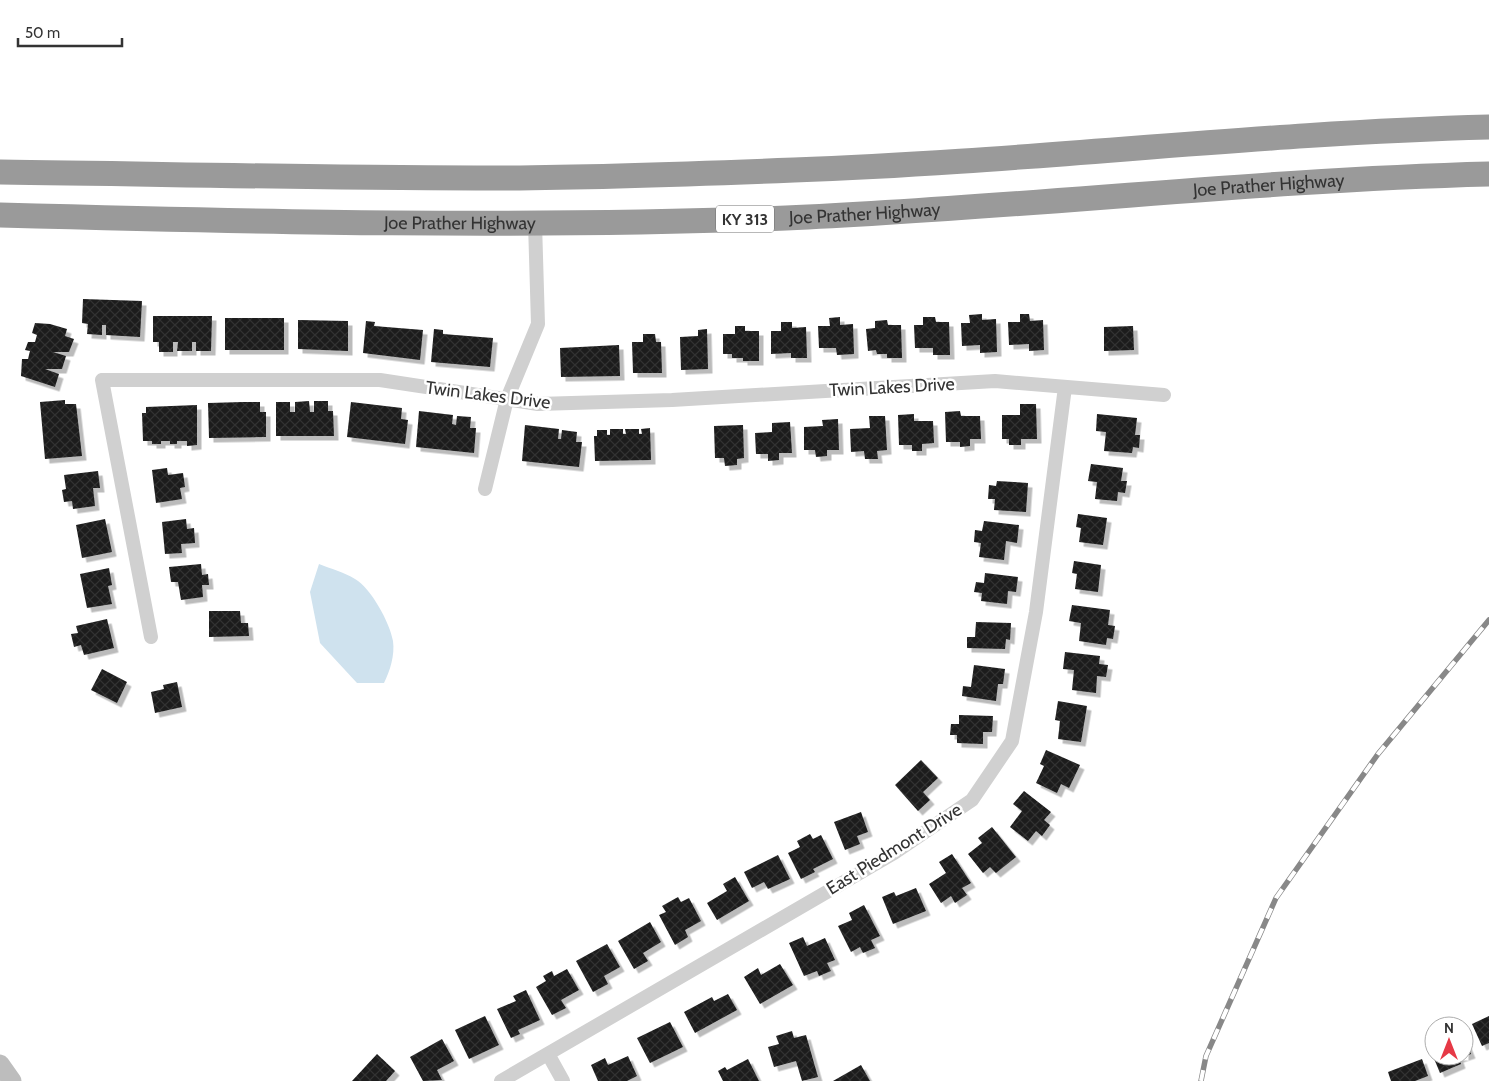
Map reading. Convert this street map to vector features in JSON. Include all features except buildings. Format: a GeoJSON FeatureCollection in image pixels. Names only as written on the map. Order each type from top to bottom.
{"type":"FeatureCollection","features":[{"type":"Feature","properties":{"kind":"highway"},"geometry":{"type":"LineString","coordinates":[[0,172],[483,178],[656,175],[949,162],[1323,135],[1489,127]]}},
{"type":"Feature","properties":{"kind":"highway","name":"Joe Prather Highway"},"geometry":{"type":"LineString","coordinates":[[0,214],[267,222],[535,223],[788,218],[950,209],[1324,182],[1489,174]]}},
{"type":"Feature","properties":{"kind":"street"},"geometry":{"type":"LineString","coordinates":[[485,489],[508,399],[538,324],[535,223]]}},
{"type":"Feature","properties":{"kind":"street","name":"Twin Lakes Drive"},"geometry":{"type":"LineString","coordinates":[[151,637],[102,380],[380,380],[538,404],[672,400],[995,381],[1164,394]]}},
{"type":"Feature","properties":{"kind":"street","name":"East Piedmont Drive"},"geometry":{"type":"LineString","coordinates":[[501,1081],[894,853],[972,800],[1012,741],[1036,612],[1065,387]]}},
{"type":"Feature","properties":{"kind":"street"},"geometry":{"type":"LineString","coordinates":[[548,1054],[563,1081]]}},
{"type":"Feature","properties":{"kind":"street"},"geometry":{"type":"LineString","coordinates":[[0,1064],[12,1081]]}},
{"type":"Feature","properties":{"kind":"water"},"geometry":{"type":"Polygon","coordinates":[[[319,564],[355,579],[367,590],[379,607],[393,641],[392,663],[384,683],[357,683],[320,643],[310,592],[319,564]]]}},
{"type":"Feature","properties":{"kind":"railway"},"geometry":{"type":"LineString","coordinates":[[1201,1081],[1206,1056],[1276,898],[1378,754],[1489,620]]}}]}
